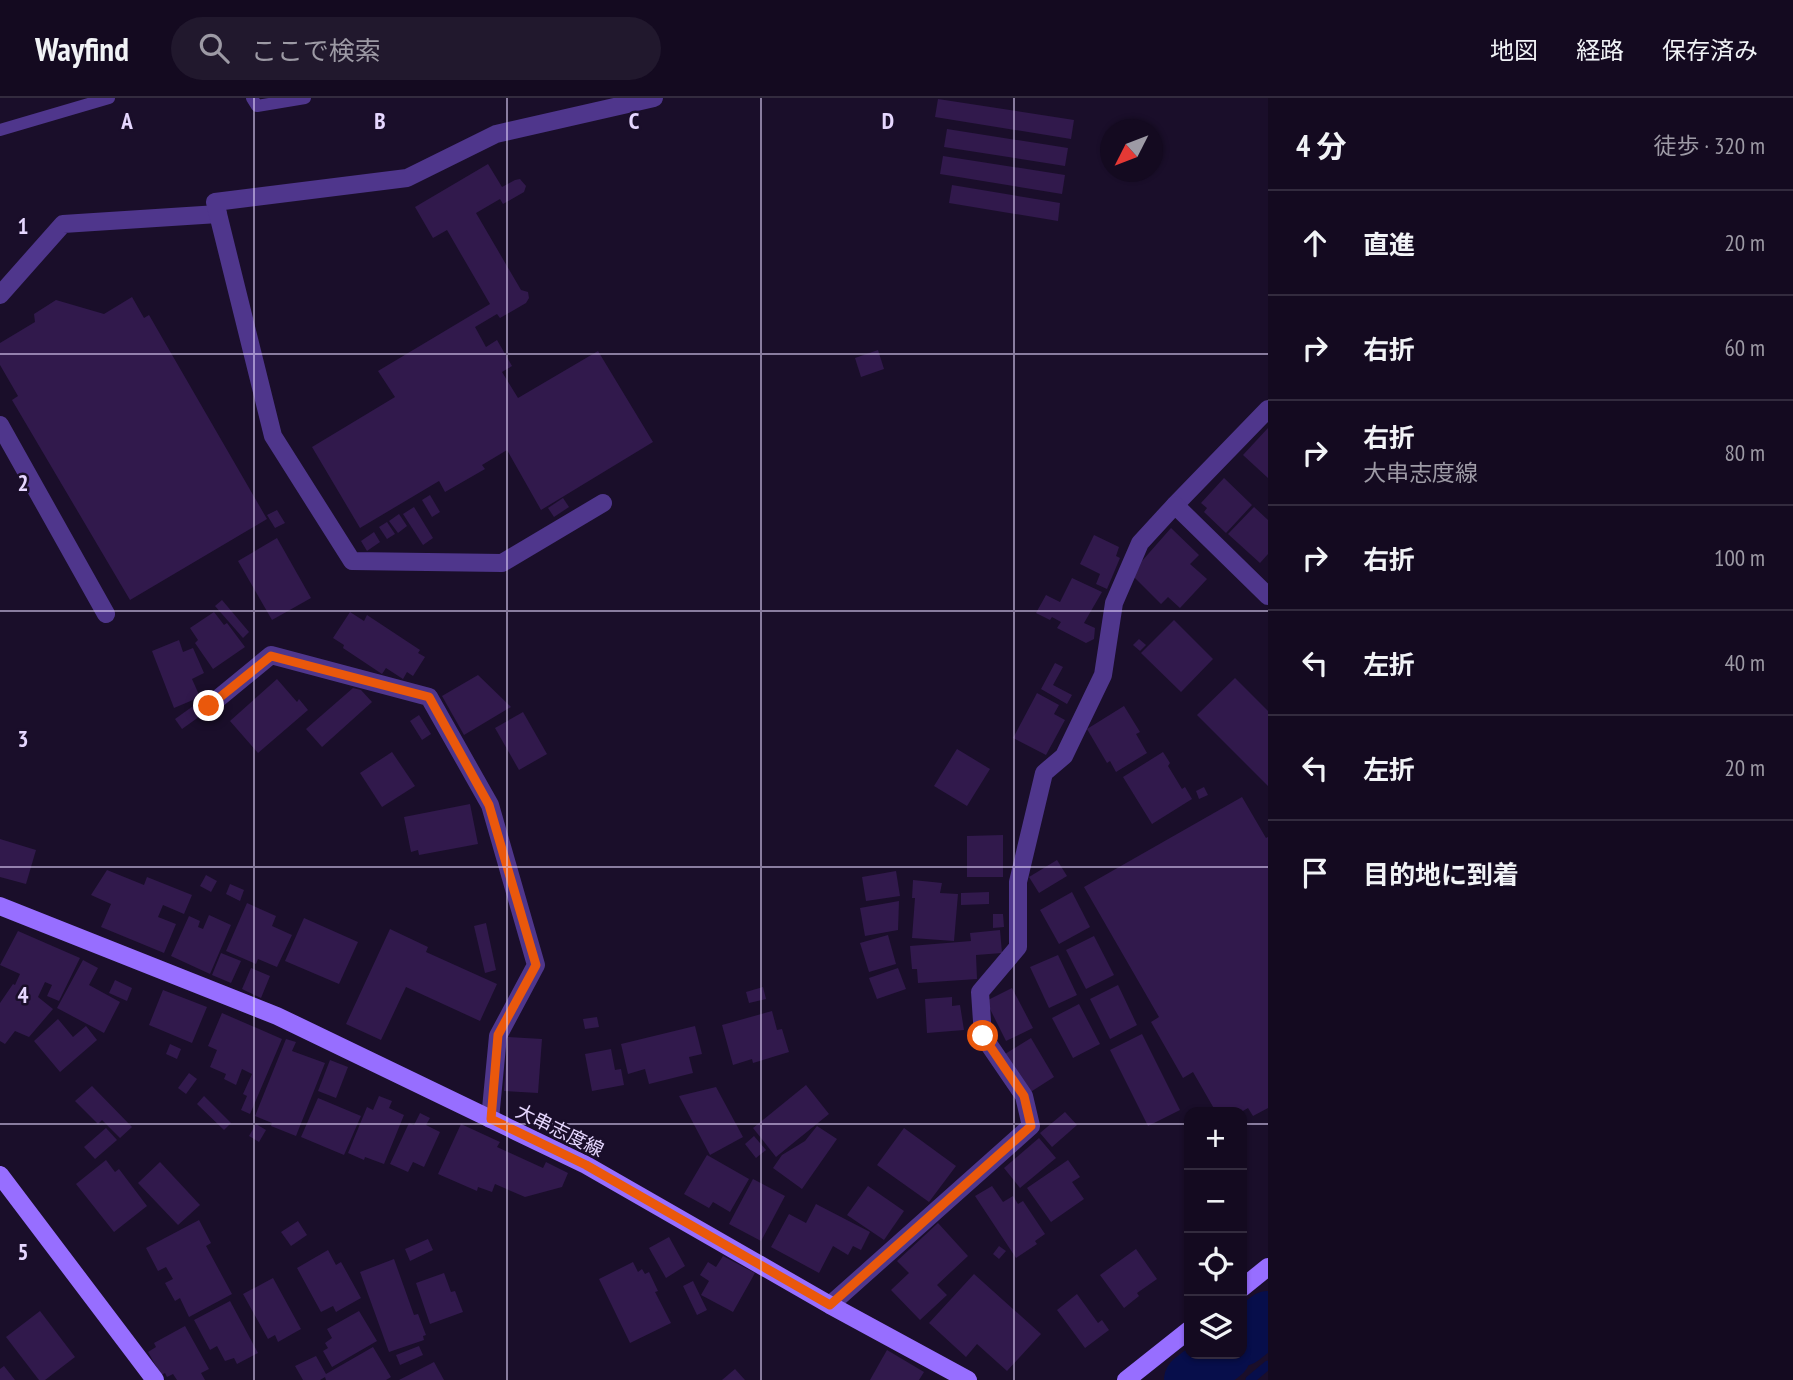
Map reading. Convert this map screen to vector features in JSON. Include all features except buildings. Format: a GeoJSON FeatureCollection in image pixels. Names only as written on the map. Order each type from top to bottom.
{"type":"FeatureCollection","features":[{"type":"Feature","properties":{"kind":"main road","name":"大串志度線"},"geometry":{"type":"LineString","coordinates":[[0,905],[276,1016],[586,1165],[830,1305],[968,1380]]}},
{"type":"Feature","properties":{"kind":"main road"},"geometry":{"type":"LineString","coordinates":[[0,1175],[155,1380]]}},
{"type":"Feature","properties":{"kind":"main road"},"geometry":{"type":"LineString","coordinates":[[1247,1284],[1268,1267]]}},
{"type":"Feature","properties":{"kind":"main road"},"geometry":{"type":"LineString","coordinates":[[1126,1380],[1184,1334]]}},
{"type":"Feature","properties":{"kind":"street"},"geometry":{"type":"LineString","coordinates":[[603,503],[502,563],[352,561],[273,436],[215,202],[407,178],[496,134],[654,98]]}},
{"type":"Feature","properties":{"kind":"street"},"geometry":{"type":"LineString","coordinates":[[0,295],[63,224],[218,214]]}},
{"type":"Feature","properties":{"kind":"street"},"geometry":{"type":"LineString","coordinates":[[830,1305],[1031,1126],[1024,1096],[983,1036],[980,992],[1018,947],[1018,882],[1044,773],[1064,756],[1103,675],[1114,603],[1140,543],[1268,409]]}},
{"type":"Feature","properties":{"kind":"street"},"geometry":{"type":"LineString","coordinates":[[0,425],[106,614]]}},
{"type":"Feature","properties":{"kind":"street"},"geometry":{"type":"LineString","coordinates":[[1175,505],[1264,585]]}},
{"type":"Feature","properties":{"kind":"street"},"geometry":{"type":"LineString","coordinates":[[209,706],[271,656],[429,697],[489,805],[536,965],[498,1035],[491,1119]]}},
{"type":"Feature","properties":{"kind":"lane"},"geometry":{"type":"LineString","coordinates":[[0,130],[109,98]]}},
{"type":"Feature","properties":{"kind":"lane"},"geometry":{"type":"LineString","coordinates":[[252,98],[257,106],[305,98]]}},
{"type":"Feature","properties":{"kind":"waterway"},"geometry":{"type":"LineString","coordinates":[[1247,1335],[1268,1318]]}},
{"type":"Feature","properties":{"kind":"waterway"},"geometry":{"type":"LineString","coordinates":[[1191,1380],[1218,1359]]}},
{"type":"Feature","properties":{"kind":"waterway"},"geometry":{"type":"LineString","coordinates":[[1250,1380],[1268,1365]]}},
{"type":"Feature","properties":{"kind":"route"},"geometry":{"type":"LineString","coordinates":[[209,706],[271,656],[429,697],[489,805],[536,965],[498,1035],[491,1119],[586,1165],[830,1305],[1031,1126],[1024,1096],[983,1036]]}}]}
